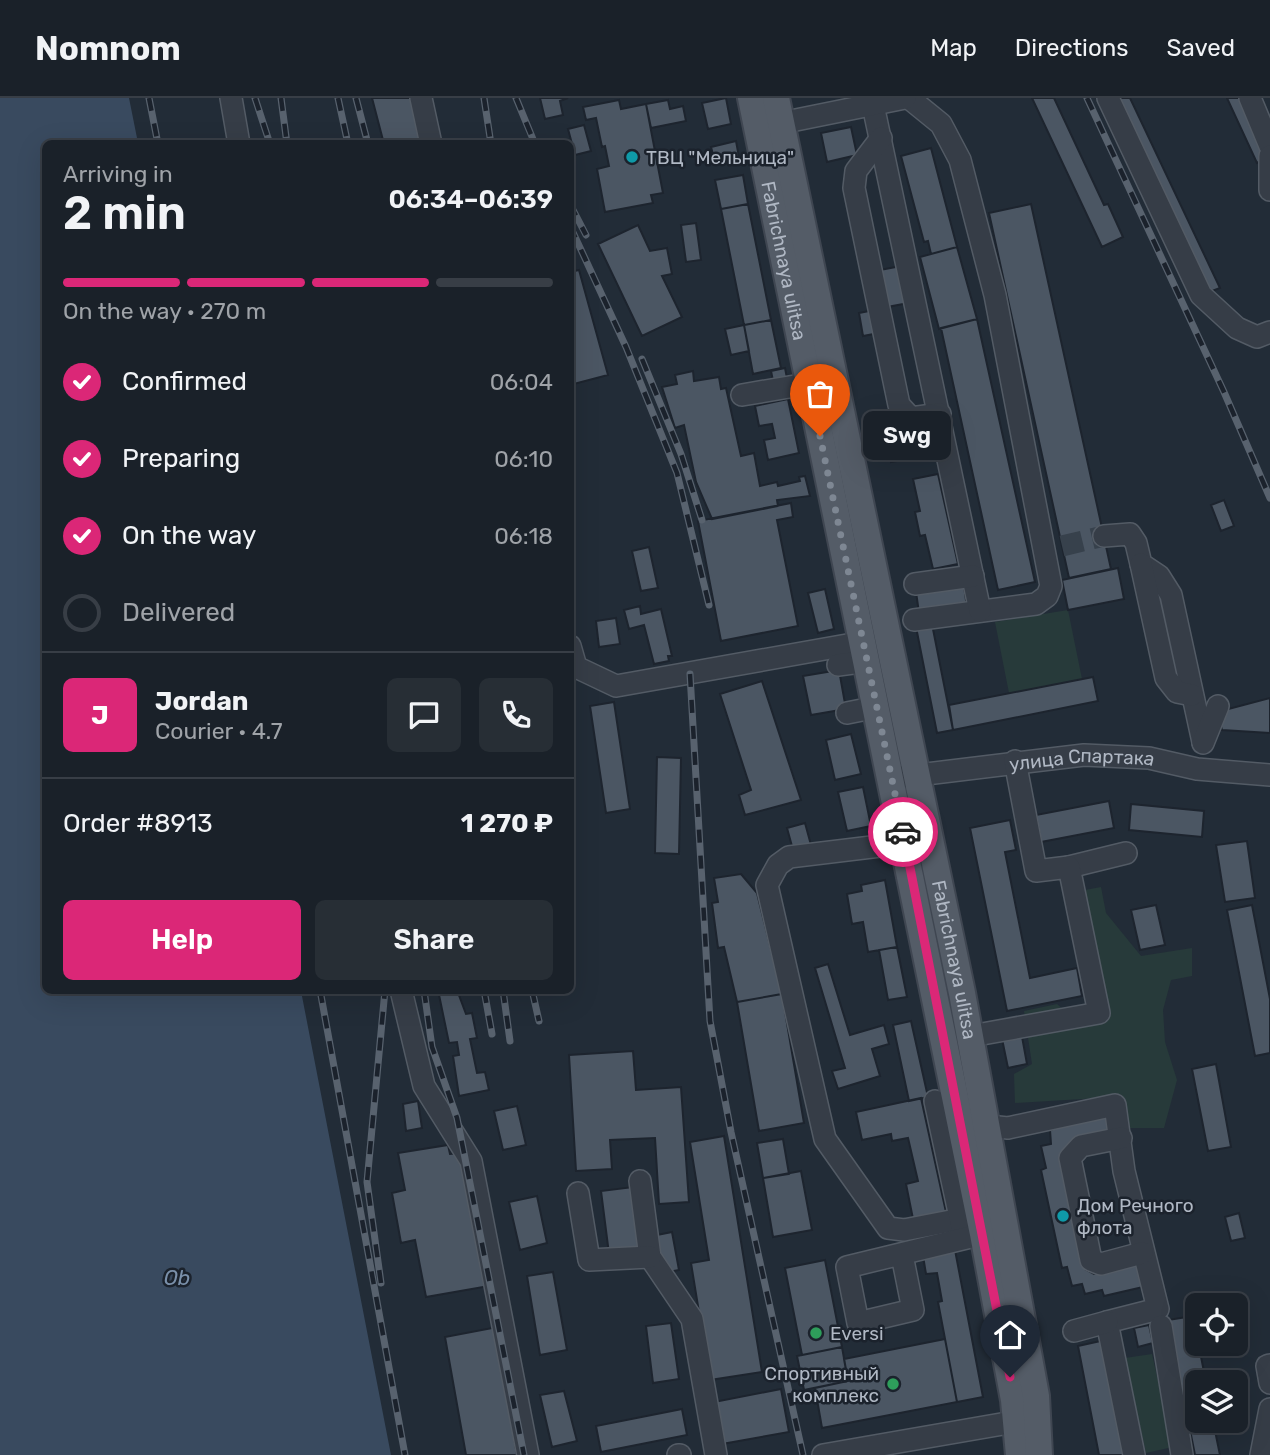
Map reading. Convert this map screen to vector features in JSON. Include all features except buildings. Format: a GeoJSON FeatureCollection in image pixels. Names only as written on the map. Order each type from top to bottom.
{"type":"FeatureCollection","features":[{"type":"Feature","properties":{"kind":"main road","name":"Fabrichnaya ulitsa"},"geometry":{"type":"LineString","coordinates":[[751,98],[877,707],[904,777],[905,843],[969,1231],[1040,1455]]}},
{"type":"Feature","properties":{"kind":"main road","name":"Fabrichnaya ulitsa"},"geometry":{"type":"LineString","coordinates":[[779,111],[904,777],[971,1036],[988,1126],[1028,1419],[1019,1455]]}},
{"type":"Feature","properties":{"kind":"street"},"geometry":{"type":"LineString","coordinates":[[231,98],[238,140]]}},
{"type":"Feature","properties":{"kind":"street"},"geometry":{"type":"LineString","coordinates":[[421,98],[430,140]]}},
{"type":"Feature","properties":{"kind":"street"},"geometry":{"type":"LineString","coordinates":[[779,111],[873,105],[907,98],[941,124],[960,160],[995,295],[1053,547],[1051,586],[1043,601],[914,620]]}},
{"type":"Feature","properties":{"kind":"street"},"geometry":{"type":"LineString","coordinates":[[1108,98],[1201,295],[1247,334],[1257,337],[1270,332]]}},
{"type":"Feature","properties":{"kind":"street"},"geometry":{"type":"LineString","coordinates":[[1250,98],[1270,146]]}},
{"type":"Feature","properties":{"kind":"street"},"geometry":{"type":"LineString","coordinates":[[873,105],[981,611]]}},
{"type":"Feature","properties":{"kind":"street"},"geometry":{"type":"LineString","coordinates":[[881,138],[856,171],[854,188],[881,319],[901,411],[916,419],[940,414]]}},
{"type":"Feature","properties":{"kind":"street"},"geometry":{"type":"LineString","coordinates":[[1270,156],[1270,190]]}},
{"type":"Feature","properties":{"kind":"street"},"geometry":{"type":"LineString","coordinates":[[881,319],[918,311]]}},
{"type":"Feature","properties":{"kind":"street"},"geometry":{"type":"LineString","coordinates":[[742,395],[801,385]]}},
{"type":"Feature","properties":{"kind":"street"},"geometry":{"type":"LineString","coordinates":[[1104,537],[1130,534],[1136,542],[1166,678],[1177,692],[1192,695],[1203,742]]}},
{"type":"Feature","properties":{"kind":"street"},"geometry":{"type":"LineString","coordinates":[[915,584],[973,576]]}},
{"type":"Feature","properties":{"kind":"street"},"geometry":{"type":"LineString","coordinates":[[574,660],[576,667],[616,686],[866,651]]}},
{"type":"Feature","properties":{"kind":"street"},"geometry":{"type":"LineString","coordinates":[[838,665],[866,651]]}},
{"type":"Feature","properties":{"kind":"street"},"geometry":{"type":"LineString","coordinates":[[1197,769],[1203,742],[1218,706]]}},
{"type":"Feature","properties":{"kind":"street"},"geometry":{"type":"LineString","coordinates":[[847,713],[877,707]]}},
{"type":"Feature","properties":{"kind":"street","name":"улица Спартака"},"geometry":{"type":"LineString","coordinates":[[904,777],[1015,761],[1084,755],[1149,758],[1197,769],[1270,775]]}},
{"type":"Feature","properties":{"kind":"street"},"geometry":{"type":"LineString","coordinates":[[1015,761],[1036,871],[1069,867],[1126,853]]}},
{"type":"Feature","properties":{"kind":"street"},"geometry":{"type":"LineString","coordinates":[[905,843],[789,857],[778,865],[766,885],[825,1139],[888,1228],[969,1231]]}},
{"type":"Feature","properties":{"kind":"street"},"geometry":{"type":"LineString","coordinates":[[971,1036],[1099,1013],[1069,867]]}},
{"type":"Feature","properties":{"kind":"street"},"geometry":{"type":"LineString","coordinates":[[402,994],[424,1086],[471,1161],[528,1455]]}},
{"type":"Feature","properties":{"kind":"street"},"geometry":{"type":"LineString","coordinates":[[935,1101],[969,1231]]}},
{"type":"Feature","properties":{"kind":"street"},"geometry":{"type":"LineString","coordinates":[[988,1126],[1008,1128],[1115,1105],[1142,1253],[1158,1309],[1074,1331]]}},
{"type":"Feature","properties":{"kind":"street"},"geometry":{"type":"LineString","coordinates":[[1121,1138],[1082,1146],[1070,1158],[1091,1260],[1101,1264],[1142,1253]]}},
{"type":"Feature","properties":{"kind":"street"},"geometry":{"type":"LineString","coordinates":[[640,1181],[650,1257],[692,1319],[716,1455]]}},
{"type":"Feature","properties":{"kind":"street"},"geometry":{"type":"LineString","coordinates":[[578,1192],[589,1260],[650,1257]]}},
{"type":"Feature","properties":{"kind":"street"},"geometry":{"type":"LineString","coordinates":[[902,1255],[969,1231]]}},
{"type":"Feature","properties":{"kind":"street"},"geometry":{"type":"LineString","coordinates":[[1107,1322],[1134,1455]]}},
{"type":"Feature","properties":{"kind":"street"},"geometry":{"type":"LineString","coordinates":[[1161,1326],[1181,1455]]}},
{"type":"Feature","properties":{"kind":"street"},"geometry":{"type":"LineString","coordinates":[[1270,1365],[1267,1366],[1270,1383]]}},
{"type":"Feature","properties":{"kind":"street"},"geometry":{"type":"LineString","coordinates":[[1261,1455],[1270,1409]]}},
{"type":"Feature","properties":{"kind":"street"},"geometry":{"type":"LineString","coordinates":[[823,1455],[1028,1419]]}},
{"type":"Feature","properties":{"kind":"shaded area"},"geometry":{"type":"Polygon","coordinates":[[[1068,610],[1082,679],[1009,693],[995,622],[1068,610]]]}},
{"type":"Feature","properties":{"kind":"shaded area"},"geometry":{"type":"Polygon","coordinates":[[[1101,887],[1106,913],[1141,956],[1192,948],[1192,976],[1171,980],[1163,1010],[1165,1042],[1177,1080],[1164,1128],[1125,1128],[1116,1097],[1015,1103],[1014,1074],[1032,1064],[1024,1011],[1057,1004],[1079,1024],[1097,1022],[1079,939],[1085,890],[1101,887]]]}},
{"type":"Feature","properties":{"kind":"shaded area"},"geometry":{"type":"Polygon","coordinates":[[[1152,1354],[1173,1447],[1146,1453],[1125,1358],[1152,1354]]]}},
{"type":"Feature","properties":{"kind":"water","name":"Ob"},"geometry":{"type":"Polygon","coordinates":[[[0,98],[129,98],[137,140],[42,140],[42,994],[302,994],[391,1455],[0,1455],[0,98]]]}},
{"type":"Feature","properties":{"kind":"tunnel"},"geometry":{"type":"LineString","coordinates":[[1062,546],[1104,536]]}},
{"type":"Feature","properties":{"kind":"railway"},"geometry":{"type":"LineString","coordinates":[[149,98],[157,140]]}},
{"type":"Feature","properties":{"kind":"railway"},"geometry":{"type":"LineString","coordinates":[[255,98],[269,140]]}},
{"type":"Feature","properties":{"kind":"railway"},"geometry":{"type":"LineString","coordinates":[[281,98],[286,140]]}},
{"type":"Feature","properties":{"kind":"railway"},"geometry":{"type":"LineString","coordinates":[[338,98],[347,140]]}},
{"type":"Feature","properties":{"kind":"railway"},"geometry":{"type":"LineString","coordinates":[[356,98],[367,140]]}},
{"type":"Feature","properties":{"kind":"railway"},"geometry":{"type":"LineString","coordinates":[[484,98],[490,140]]}},
{"type":"Feature","properties":{"kind":"railway"},"geometry":{"type":"LineString","coordinates":[[516,98],[533,140]]}},
{"type":"Feature","properties":{"kind":"railway"},"geometry":{"type":"LineString","coordinates":[[1087,98],[1224,392],[1270,498]]}},
{"type":"Feature","properties":{"kind":"railway"},"geometry":{"type":"LineString","coordinates":[[574,212],[586,235]]}},
{"type":"Feature","properties":{"kind":"railway"},"geometry":{"type":"LineString","coordinates":[[574,235],[626,347],[677,473],[709,605]]}},
{"type":"Feature","properties":{"kind":"railway"},"geometry":{"type":"LineString","coordinates":[[642,359],[681,454],[702,520]]}},
{"type":"Feature","properties":{"kind":"railway"},"geometry":{"type":"LineString","coordinates":[[690,674],[710,1021],[731,1132],[803,1455]]}},
{"type":"Feature","properties":{"kind":"railway"},"geometry":{"type":"LineString","coordinates":[[321,994],[405,1455]]}},
{"type":"Feature","properties":{"kind":"railway"},"geometry":{"type":"LineString","coordinates":[[381,1283],[367,1182],[385,994]]}},
{"type":"Feature","properties":{"kind":"railway"},"geometry":{"type":"LineString","coordinates":[[425,994],[432,1047],[457,1118],[524,1455]]}},
{"type":"Feature","properties":{"kind":"railway"},"geometry":{"type":"LineString","coordinates":[[485,994],[492,1034]]}},
{"type":"Feature","properties":{"kind":"railway"},"geometry":{"type":"LineString","coordinates":[[504,994],[510,1041]]}},
{"type":"Feature","properties":{"kind":"railway"},"geometry":{"type":"LineString","coordinates":[[533,994],[539,1021]]}},
{"type":"Feature","properties":{"kind":"way so far"},"geometry":{"type":"LineString","coordinates":[[820,436],[903,832]]}},
{"type":"Feature","properties":{"kind":"place","name":"ТВЦ \"Мельница\""},"geometry":{"type":"Point","coordinates":[632,157]}},
{"type":"Feature","properties":{"kind":"place","name":"Swg"},"geometry":{"type":"Point","coordinates":[820,436]}},
{"type":"Feature","properties":{"kind":"place","name":"Дом Речного флота"},"geometry":{"type":"Point","coordinates":[1063,1216]}},
{"type":"Feature","properties":{"kind":"place","name":"Eversi"},"geometry":{"type":"Point","coordinates":[816,1333]}},
{"type":"Feature","properties":{"kind":"place","name":"Спортивный комплекс"},"geometry":{"type":"Point","coordinates":[893,1384]}},
{"type":"Feature","properties":{"kind":"route"},"geometry":{"type":"LineString","coordinates":[[903,832],[1010,1377]]}}]}
